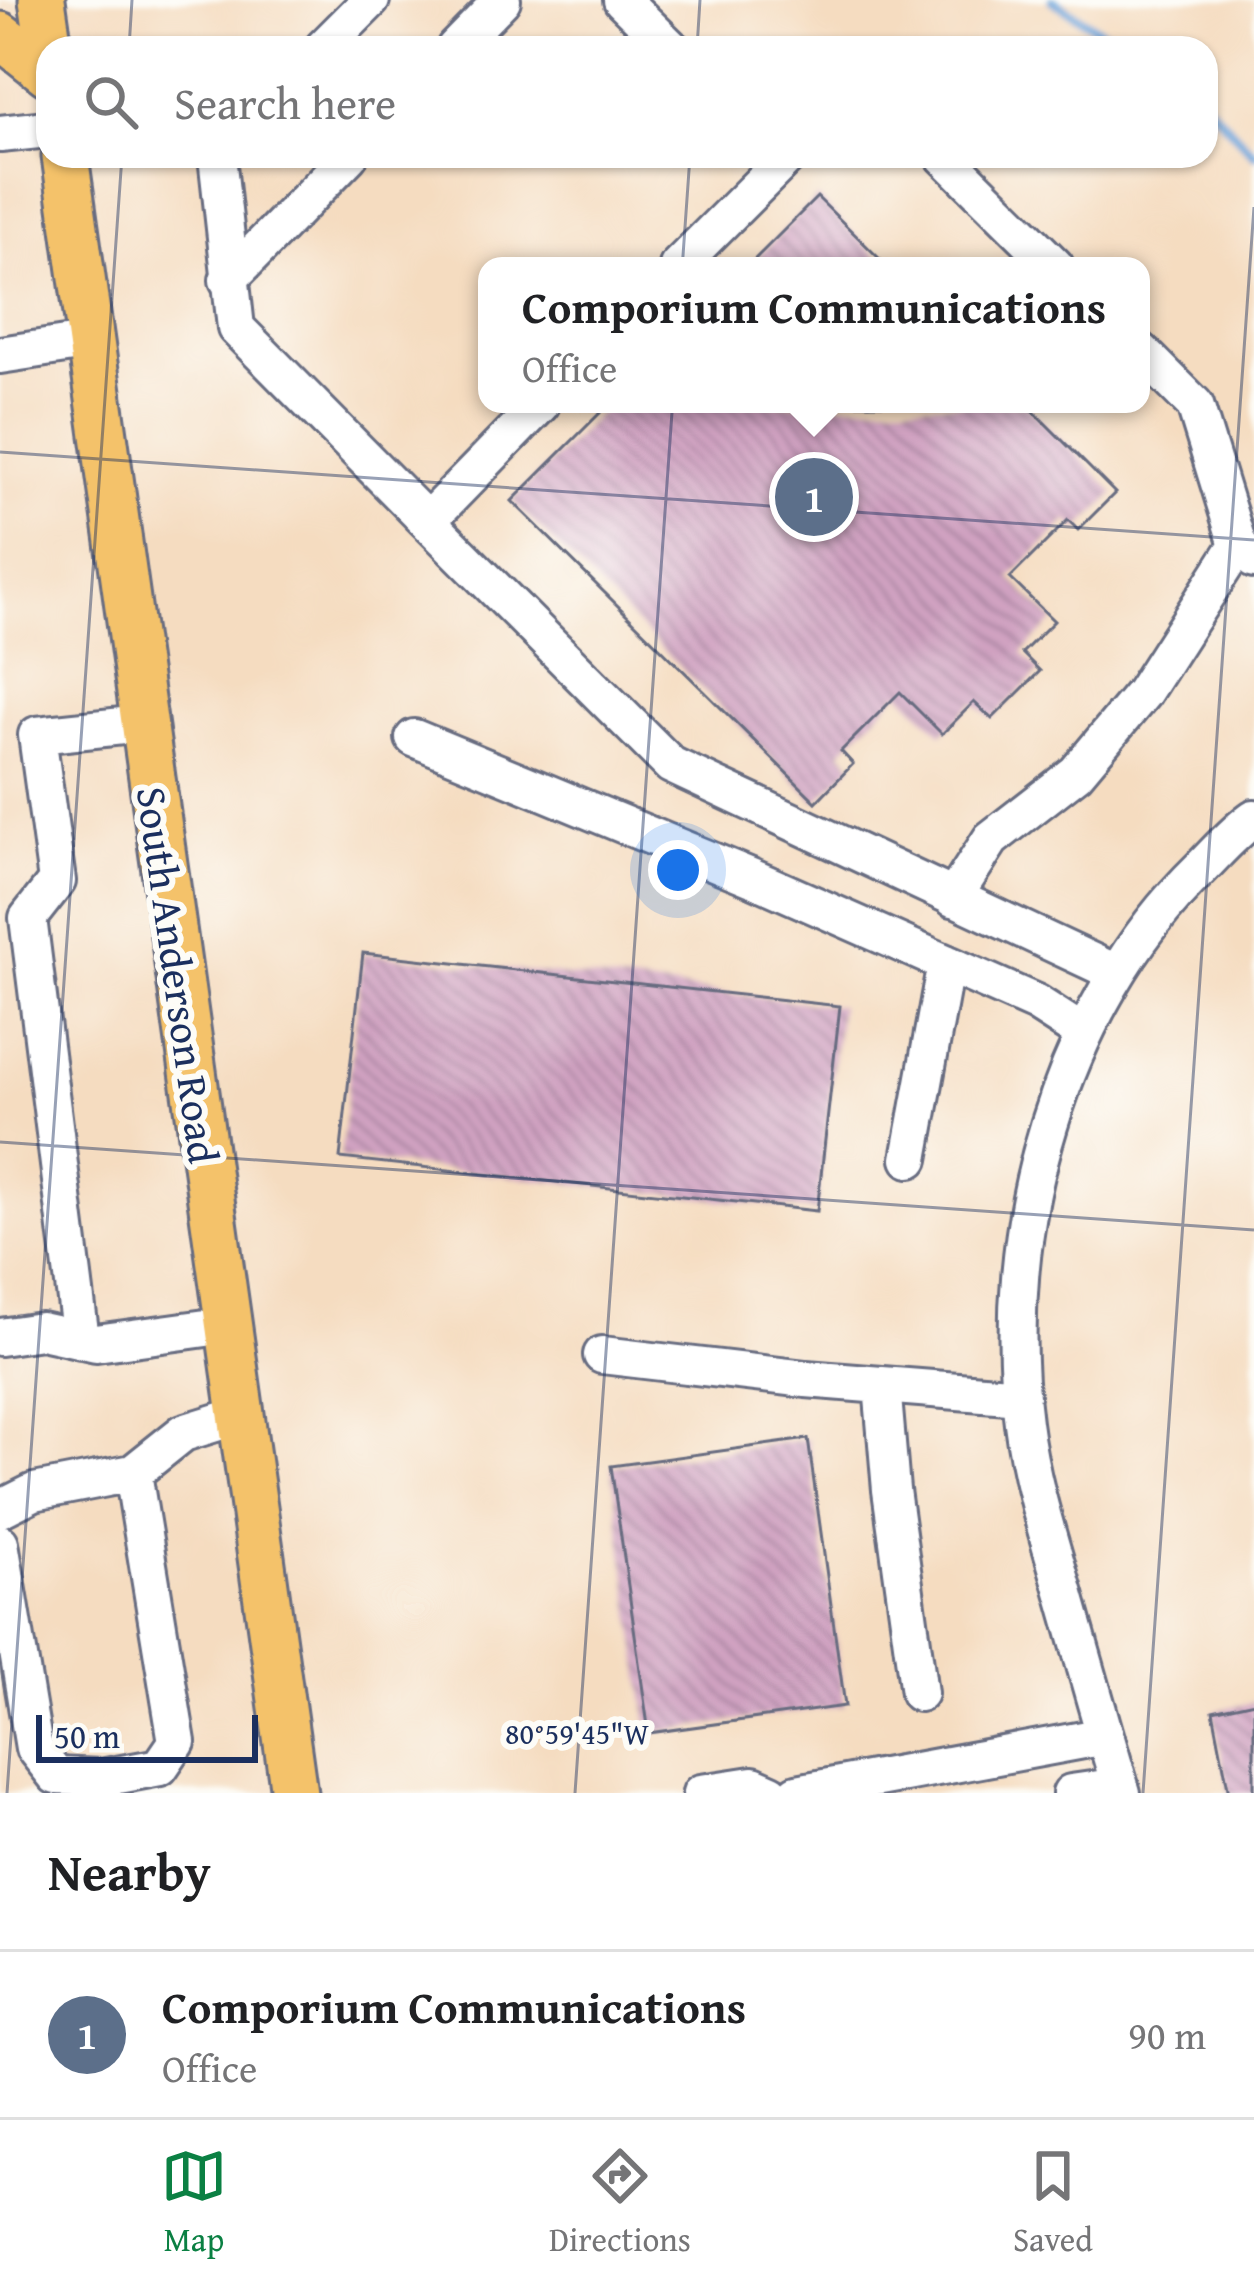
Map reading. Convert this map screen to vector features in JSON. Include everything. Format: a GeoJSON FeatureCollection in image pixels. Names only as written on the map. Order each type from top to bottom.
{"type":"FeatureCollection","features":[{"type":"Feature","properties":{"kind":"main road"},"geometry":{"type":"LineString","coordinates":[[42,0],[47,36]]}},
{"type":"Feature","properties":{"kind":"main road"},"geometry":{"type":"LineString","coordinates":[[0,35],[36,64]]}},
{"type":"Feature","properties":{"kind":"main road","name":"South Anderson Road"},"geometry":{"type":"LineString","coordinates":[[67,168],[294,1793]]}},
{"type":"Feature","properties":{"kind":"street"},"geometry":{"type":"LineString","coordinates":[[335,36],[371,0]]}},
{"type":"Feature","properties":{"kind":"street"},"geometry":{"type":"LineString","coordinates":[[466,36],[502,0]]}},
{"type":"Feature","properties":{"kind":"street"},"geometry":{"type":"LineString","coordinates":[[622,0],[659,36]]}},
{"type":"Feature","properties":{"kind":"street"},"geometry":{"type":"LineString","coordinates":[[0,134],[36,130]]}},
{"type":"Feature","properties":{"kind":"street"},"geometry":{"type":"LineString","coordinates":[[218,168],[236,328],[671,765],[1116,973]]}},
{"type":"Feature","properties":{"kind":"street"},"geometry":{"type":"LineString","coordinates":[[228,280],[337,168]]}},
{"type":"Feature","properties":{"kind":"street"},"geometry":{"type":"LineString","coordinates":[[687,257],[774,168]]}},
{"type":"Feature","properties":{"kind":"street"},"geometry":{"type":"LineString","coordinates":[[956,168],[1046,257]]}},
{"type":"Feature","properties":{"kind":"street"},"geometry":{"type":"LineString","coordinates":[[0,355],[92,340]]}},
{"type":"Feature","properties":{"kind":"street"},"geometry":{"type":"LineString","coordinates":[[953,898],[991,839],[1076,773],[1143,693],[1246,553],[1196,405],[1150,360]]}},
{"type":"Feature","properties":{"kind":"street"},"geometry":{"type":"LineString","coordinates":[[427,521],[532,413]]}},
{"type":"Feature","properties":{"kind":"street"},"geometry":{"type":"LineString","coordinates":[[81,1340],[28,917],[57,881],[37,735],[142,724]]}},
{"type":"Feature","properties":{"kind":"street"},"geometry":{"type":"LineString","coordinates":[[414,739],[753,878],[1036,1003],[1084,1034]]}},
{"type":"Feature","properties":{"kind":"street"},"geometry":{"type":"LineString","coordinates":[[1072,1793],[1121,1790],[1043,1521],[1023,1424],[1017,1324],[1024,1226],[1070,1060],[1116,973],[1174,893],[1254,818]]}},
{"type":"Feature","properties":{"kind":"street"},"geometry":{"type":"LineString","coordinates":[[910,1159],[946,963]]}},
{"type":"Feature","properties":{"kind":"street"},"geometry":{"type":"LineString","coordinates":[[0,1337],[41,1330],[96,1343],[228,1325]]}},
{"type":"Feature","properties":{"kind":"street"},"geometry":{"type":"LineString","coordinates":[[602,1355],[1021,1396]]}},
{"type":"Feature","properties":{"kind":"street"},"geometry":{"type":"LineString","coordinates":[[882,1385],[919,1694]]}},
{"type":"Feature","properties":{"kind":"street"},"geometry":{"type":"LineString","coordinates":[[0,1509],[34,1492],[133,1473],[183,1433],[241,1415]]}},
{"type":"Feature","properties":{"kind":"street"},"geometry":{"type":"LineString","coordinates":[[0,1543],[34,1748],[56,1776],[101,1778],[160,1767],[177,1742],[133,1473]]}},
{"type":"Feature","properties":{"kind":"street"},"geometry":{"type":"LineString","coordinates":[[796,1793],[912,1782],[1105,1736]]}},
{"type":"Feature","properties":{"kind":"street"},"geometry":{"type":"LineString","coordinates":[[701,1793],[753,1785],[771,1793]]}},
{"type":"Feature","properties":{"kind":"building"},"geometry":{"type":"Polygon","coordinates":[[[817,197],[878,257],[757,257],[817,197]]]}},
{"type":"Feature","properties":{"kind":"building"},"geometry":{"type":"Polygon","coordinates":[[[600,413],[1035,413],[1115,493],[1078,530],[1068,520],[1010,578],[1054,621],[1022,653],[1040,671],[992,719],[974,702],[942,734],[900,692],[841,751],[853,764],[816,802],[512,501],[600,413]]]}},
{"type":"Feature","properties":{"kind":"building"},"geometry":{"type":"Polygon","coordinates":[[[363,953],[840,1006],[817,1211],[340,1158],[363,953]]]}},
{"type":"Feature","properties":{"kind":"building"},"geometry":{"type":"Polygon","coordinates":[[[808,1439],[845,1706],[649,1733],[611,1466],[808,1439]]]}},
{"type":"Feature","properties":{"kind":"building"},"geometry":{"type":"Polygon","coordinates":[[[1254,1702],[1254,1793],[1229,1793],[1213,1711],[1254,1702]]]}},
{"type":"Feature","properties":{"kind":"waterway"},"geometry":{"type":"LineString","coordinates":[[1052,0],[1109,36]]}},
{"type":"Feature","properties":{"kind":"waterway"},"geometry":{"type":"LineString","coordinates":[[1218,116],[1254,154]]}},
{"type":"Feature","properties":{"kind":"place","name":"Comporium Communications"},"geometry":{"type":"Point","coordinates":[814,497]}}]}
